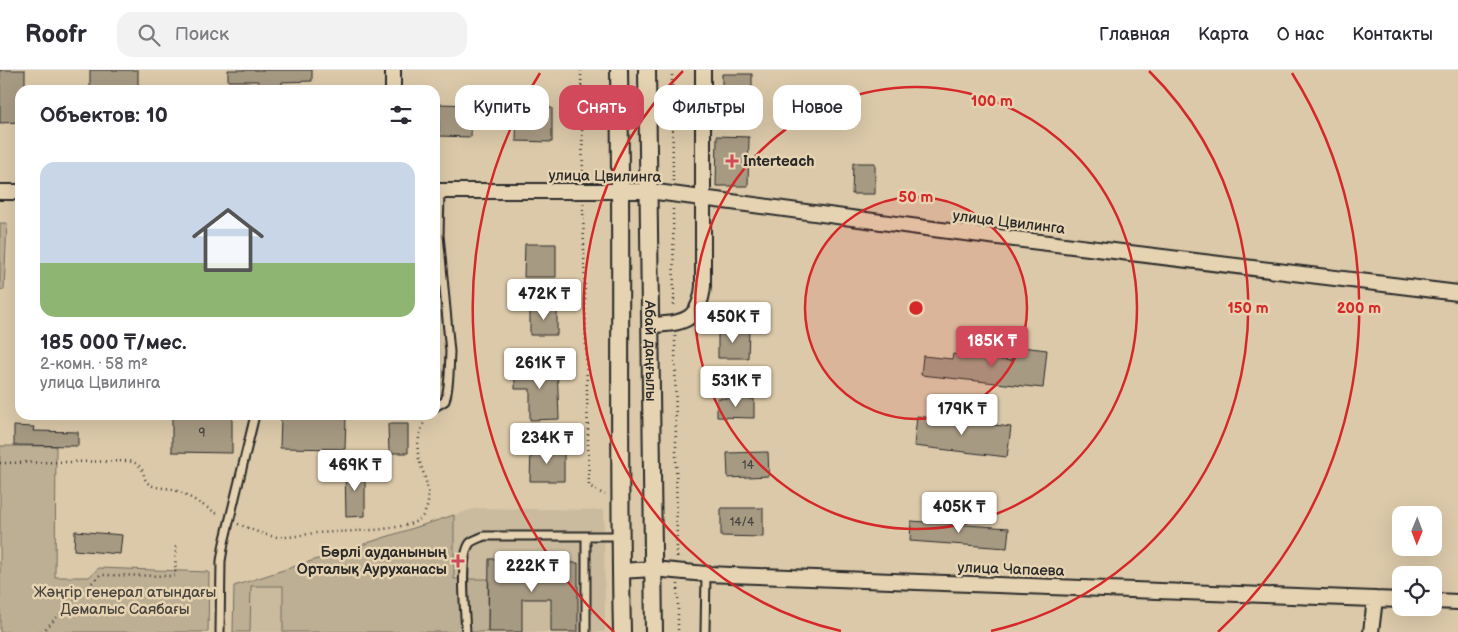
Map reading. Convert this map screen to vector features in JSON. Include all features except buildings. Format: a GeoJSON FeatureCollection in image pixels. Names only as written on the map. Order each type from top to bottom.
{"type":"FeatureCollection","features":[{"type":"Feature","properties":{"kind":"street"},"geometry":{"type":"LineString","coordinates":[[393,70],[393,85]]}},
{"type":"Feature","properties":{"kind":"street","name":"Абай даңғылы"},"geometry":{"type":"LineString","coordinates":[[619,70],[621,191],[620,571],[622,632]]}},
{"type":"Feature","properties":{"kind":"street","name":"Абай даңғылы"},"geometry":{"type":"LineString","coordinates":[[648,70],[654,632]]}},
{"type":"Feature","properties":{"kind":"street"},"geometry":{"type":"LineString","coordinates":[[651,326],[675,324],[693,314],[702,301],[704,199],[703,70]]}},
{"type":"Feature","properties":{"kind":"street","name":"улица Цвилинга"},"geometry":{"type":"LineString","coordinates":[[440,191],[648,191],[941,230],[1458,293]]}},
{"type":"Feature","properties":{"kind":"street"},"geometry":{"type":"LineString","coordinates":[[0,192],[15,192]]}},
{"type":"Feature","properties":{"kind":"street","name":"улица Чапаева"},"geometry":{"type":"LineString","coordinates":[[620,571],[653,570],[706,574],[1392,600]]}},
{"type":"Feature","properties":{"kind":"street"},"geometry":{"type":"LineString","coordinates":[[1371,632],[1376,599]]}},
{"type":"Feature","properties":{"kind":"street"},"geometry":{"type":"LineString","coordinates":[[1442,601],[1458,602]]}},
{"type":"Feature","properties":{"kind":"lane"},"geometry":{"type":"LineString","coordinates":[[440,247],[450,352],[448,394],[445,402],[440,404]]}},
{"type":"Feature","properties":{"kind":"lane"},"geometry":{"type":"LineString","coordinates":[[220,632],[221,561],[254,420]]}},
{"type":"Feature","properties":{"kind":"lane"},"geometry":{"type":"LineString","coordinates":[[466,632],[463,590],[465,554],[470,542],[484,536],[620,536]]}},
{"type":"Feature","properties":{"kind":"lane"},"geometry":{"type":"LineString","coordinates":[[586,536],[586,632]]}},
{"type":"Feature","properties":{"kind":"lane"},"geometry":{"type":"LineString","coordinates":[[705,632],[706,574]]}},
{"type":"Feature","properties":{"kind":"path"},"geometry":{"type":"LineString","coordinates":[[581,70],[590,486]]}},
{"type":"Feature","properties":{"kind":"path"},"geometry":{"type":"LineString","coordinates":[[672,70],[678,632]]}},
{"type":"Feature","properties":{"kind":"path"},"geometry":{"type":"LineString","coordinates":[[0,462],[136,463],[141,467],[150,485],[176,490],[230,521],[276,537],[292,538],[311,534],[383,529],[409,524],[420,519],[427,508],[429,493],[418,458],[418,439],[425,420]]}},
{"type":"Feature","properties":{"kind":"path"},"geometry":{"type":"LineString","coordinates":[[42,632],[100,575],[175,576],[176,546]]}},
{"type":"Feature","properties":{"kind":"shaded area","name":"Бөрлі ауданының Орталық Ауруханасы"},"geometry":{"type":"Polygon","coordinates":[[[476,508],[604,510],[605,632],[233,632],[234,586],[476,508]]]}},
{"type":"Feature","properties":{"kind":"green space"},"geometry":{"type":"Polygon","coordinates":[[[0,223],[7,223],[4,290],[0,289],[0,223]]]}},
{"type":"Feature","properties":{"kind":"green space","name":"Жәңгір генерал атындағы Демалыс Саябағы"},"geometry":{"type":"Polygon","coordinates":[[[0,446],[56,446],[55,577],[89,577],[99,568],[209,572],[208,632],[0,632],[0,446]]]}},
{"type":"Feature","properties":{"kind":"green space"},"geometry":{"type":"Polygon","coordinates":[[[454,515],[454,579],[488,579],[488,632],[283,632],[283,586],[251,586],[250,632],[233,632],[234,586],[454,515]]]}},
{"type":"Feature","properties":{"kind":"place","name":"Interteach"},"geometry":{"type":"Point","coordinates":[732,161]}},
{"type":"Feature","properties":{"kind":"place","name":"Бөрлі ауданының Орталық Ауруханасы"},"geometry":{"type":"Point","coordinates":[458,561]}}]}
